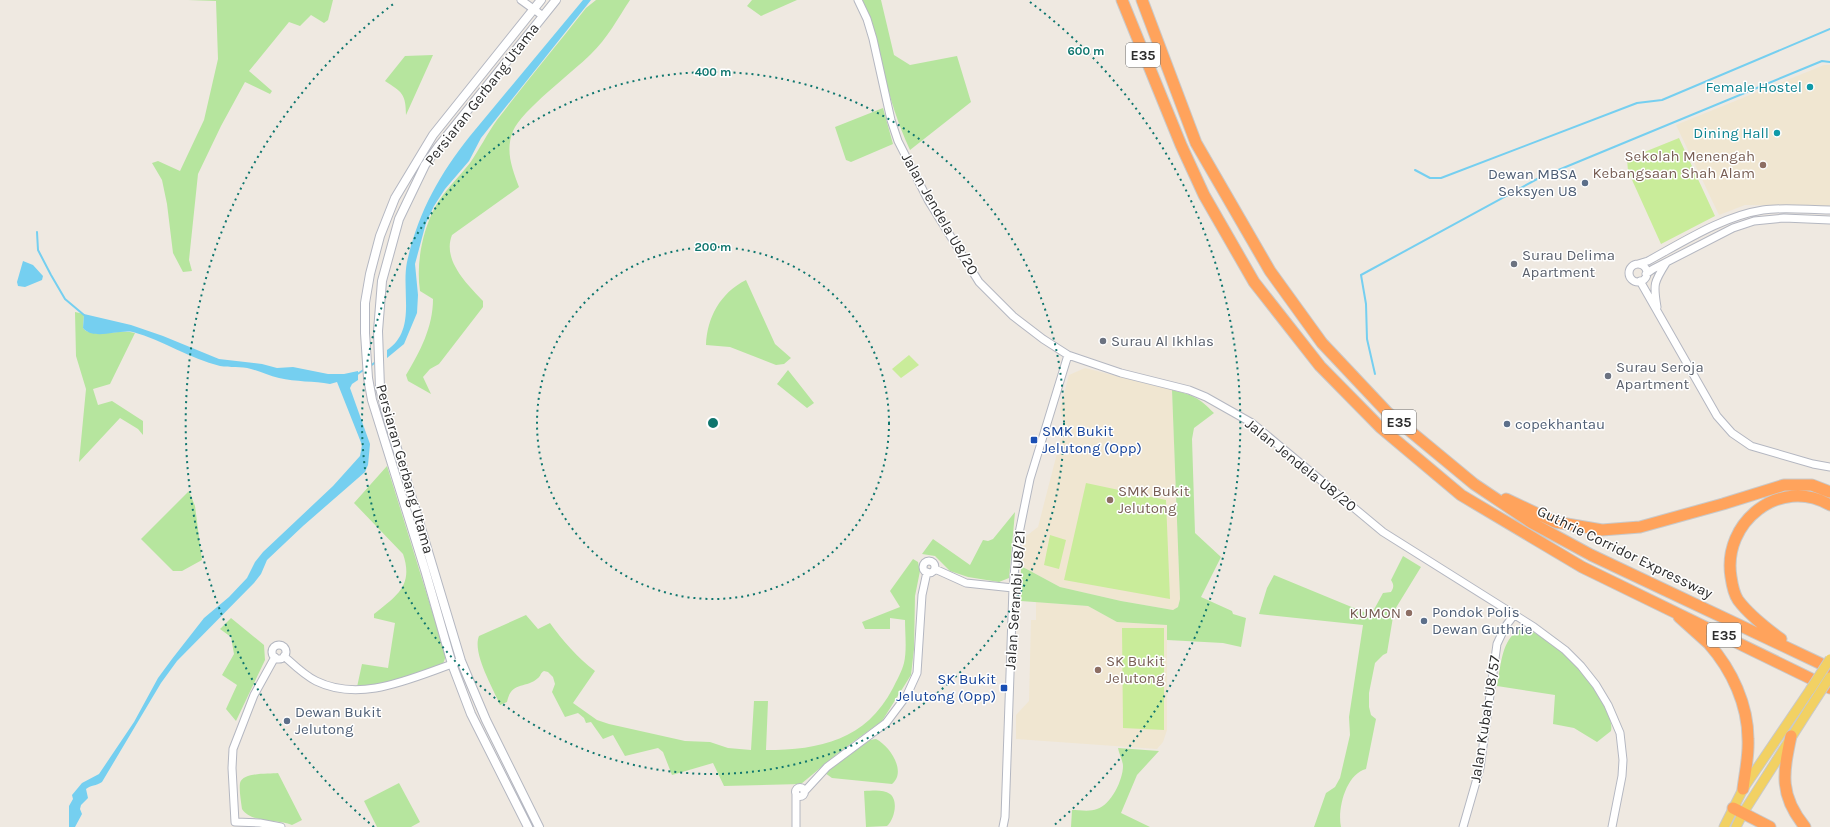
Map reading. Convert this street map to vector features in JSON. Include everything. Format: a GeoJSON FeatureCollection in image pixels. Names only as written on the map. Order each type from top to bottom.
{"type":"FeatureCollection","features":[{"type":"Feature","properties":{"kind":"highway"},"geometry":{"type":"LineString","coordinates":[[1118,0],[1127,15]]}},
{"type":"Feature","properties":{"kind":"highway","name":"Guthrie Corridor Expressway"},"geometry":{"type":"LineString","coordinates":[[1122,0],[1181,145],[1204,195],[1254,282],[1320,366],[1380,427],[1461,495],[1582,567],[1830,688]]}},
{"type":"Feature","properties":{"kind":"highway","name":"Guthrie Corridor Expressway"},"geometry":{"type":"LineString","coordinates":[[1142,0],[1196,143],[1274,277],[1322,343],[1387,412],[1474,484],[1532,523],[1591,555],[1830,668]]}},
{"type":"Feature","properties":{"kind":"highway"},"geometry":{"type":"LineString","coordinates":[[1146,0],[1162,51]]}},
{"type":"Feature","properties":{"kind":"highway"},"geometry":{"type":"LineString","coordinates":[[1474,484],[1555,522],[1602,530],[1640,527],[1784,485],[1812,485],[1830,492]]}},
{"type":"Feature","properties":{"kind":"highway"},"geometry":{"type":"LineString","coordinates":[[1798,652],[1764,626],[1738,599],[1730,576],[1731,554],[1742,525],[1751,515],[1764,505],[1792,496],[1810,498],[1830,505]]}},
{"type":"Feature","properties":{"kind":"highway"},"geometry":{"type":"LineString","coordinates":[[1672,610],[1709,645],[1726,668],[1739,692],[1746,714],[1748,739],[1743,788]]}},
{"type":"Feature","properties":{"kind":"highway"},"geometry":{"type":"LineString","coordinates":[[1791,736],[1786,764],[1785,788],[1795,814],[1805,827]]}},
{"type":"Feature","properties":{"kind":"highway"},"geometry":{"type":"LineString","coordinates":[[1738,810],[1770,827]]}},
{"type":"Feature","properties":{"kind":"main road","name":"Persiaran Gerbang Utama"},"geometry":{"type":"LineString","coordinates":[[528,827],[471,714],[452,664],[425,570],[375,412],[368,378],[365,303],[368,281],[380,236],[395,198],[433,135],[541,0]]}},
{"type":"Feature","properties":{"kind":"main road","name":"Persiaran Gerbang Utama"},"geometry":{"type":"LineString","coordinates":[[539,827],[486,720],[461,661],[386,412],[380,378],[378,347],[379,310],[382,281],[393,237],[407,201],[425,166],[438,147],[556,0]]}},
{"type":"Feature","properties":{"kind":"main road"},"geometry":{"type":"LineString","coordinates":[[1736,827],[1743,788],[1799,708],[1830,660]]}},
{"type":"Feature","properties":{"kind":"main road"},"geometry":{"type":"LineString","coordinates":[[1724,827],[1791,736],[1830,677]]}},
{"type":"Feature","properties":{"kind":"street"},"geometry":{"type":"LineString","coordinates":[[522,0],[543,16]]}},
{"type":"Feature","properties":{"kind":"street","name":"Jalan Jendela U8/20"},"geometry":{"type":"LineString","coordinates":[[858,0],[867,19],[873,38],[894,130],[913,172],[946,231],[975,276],[999,303],[1034,333],[1068,355],[1121,373],[1189,390],[1206,397],[1252,422],[1383,532],[1534,627],[1574,659],[1596,685],[1615,719],[1620,733],[1623,760],[1620,791],[1612,827]]}},
{"type":"Feature","properties":{"kind":"street"},"geometry":{"type":"LineString","coordinates":[[1830,210],[1762,210],[1733,218],[1648,261],[1632,266],[1629,273],[1632,279],[1640,281],[1717,416],[1732,433],[1751,446],[1813,464],[1830,467]]}},
{"type":"Feature","properties":{"kind":"street"},"geometry":{"type":"LineString","coordinates":[[1640,281],[1646,274],[1666,262],[1733,228],[1754,221],[1784,218],[1830,220]]}},
{"type":"Feature","properties":{"kind":"street"},"geometry":{"type":"LineString","coordinates":[[1658,312],[1654,290],[1655,282],[1666,262]]}},
{"type":"Feature","properties":{"kind":"street"},"geometry":{"type":"LineString","coordinates":[[1638,264],[1645,267],[1646,274]]}},
{"type":"Feature","properties":{"kind":"street","name":"Jalan Serambi U8/21"},"geometry":{"type":"LineString","coordinates":[[1003,827],[1005,817],[1013,588],[1017,544],[1025,499],[1036,457],[1068,355]]}},
{"type":"Feature","properties":{"kind":"street"},"geometry":{"type":"LineString","coordinates":[[927,572],[922,566],[927,560],[933,562],[934,569]]}},
{"type":"Feature","properties":{"kind":"street"},"geometry":{"type":"LineString","coordinates":[[934,569],[966,583],[1013,588]]}},
{"type":"Feature","properties":{"kind":"street"},"geometry":{"type":"LineString","coordinates":[[927,572],[930,573],[934,569]]}},
{"type":"Feature","properties":{"kind":"street"},"geometry":{"type":"LineString","coordinates":[[796,827],[796,814],[801,793],[827,767],[886,723],[901,704],[913,684],[918,668],[922,595],[927,572]]}},
{"type":"Feature","properties":{"kind":"street","name":"Jalan Kubah U8/57"},"geometry":{"type":"LineString","coordinates":[[1463,827],[1480,768],[1497,644],[1505,627],[1514,615]]}},
{"type":"Feature","properties":{"kind":"street"},"geometry":{"type":"LineString","coordinates":[[281,827],[260,823],[235,822],[232,768],[233,749],[254,695],[275,657],[273,650],[275,647],[279,646],[285,650],[284,656]]}},
{"type":"Feature","properties":{"kind":"street"},"geometry":{"type":"LineString","coordinates":[[284,656],[316,680],[333,687],[350,690],[367,690],[389,685],[461,661]]}},
{"type":"Feature","properties":{"kind":"street"},"geometry":{"type":"LineString","coordinates":[[275,657],[280,659],[284,656]]}},
{"type":"Feature","properties":{"kind":"shaded area","name":"Sekolah Menengah Kebangsaan Shah Alam"},"geometry":{"type":"Polygon","coordinates":[[[1824,65],[1830,65],[1830,206],[1745,205],[1719,215],[1676,125],[1824,65]]]}},
{"type":"Feature","properties":{"kind":"shaded area","name":"SMK Bukit Jelutong"},"geometry":{"type":"Polygon","coordinates":[[[1085,368],[1172,390],[1180,599],[1178,607],[1173,610],[1121,601],[1060,587],[1021,566],[1025,537],[1038,527],[1064,426],[1060,409],[1069,375],[1085,368]]]}},
{"type":"Feature","properties":{"kind":"shaded area","name":"SK Bukit Jelutong"},"geometry":{"type":"Polygon","coordinates":[[[1036,602],[1088,606],[1117,622],[1167,625],[1167,730],[1163,742],[1157,749],[1016,739],[1016,715],[1029,701],[1031,620],[1036,620],[1036,602]]]}},
{"type":"Feature","properties":{"kind":"green space"},"geometry":{"type":"Polygon","coordinates":[[[188,0],[333,0],[328,20],[324,23],[311,15],[300,26],[289,22],[249,71],[272,91],[270,94],[245,82],[221,126],[198,174],[189,260],[192,271],[183,272],[173,253],[167,204],[162,180],[152,163],[158,161],[180,171],[204,120],[218,59],[216,1],[188,0]]]}},
{"type":"Feature","properties":{"kind":"green space"},"geometry":{"type":"Polygon","coordinates":[[[596,0],[630,0],[597,48],[537,102],[518,122],[511,138],[510,159],[519,187],[452,235],[450,253],[453,262],[470,287],[483,301],[483,307],[439,364],[430,369],[423,377],[431,394],[408,381],[406,375],[425,339],[431,319],[433,299],[420,291],[419,281],[421,249],[430,218],[442,197],[470,163],[497,120],[586,8],[596,0]]]}},
{"type":"Feature","properties":{"kind":"green space"},"geometry":{"type":"Polygon","coordinates":[[[752,0],[797,0],[761,16],[747,6],[752,0]]]}},
{"type":"Feature","properties":{"kind":"green space"},"geometry":{"type":"Polygon","coordinates":[[[862,0],[881,0],[894,55],[910,65],[957,56],[971,102],[910,150],[891,101],[873,25],[862,0]]]}},
{"type":"Feature","properties":{"kind":"green space"},"geometry":{"type":"Polygon","coordinates":[[[433,55],[406,115],[405,102],[402,94],[385,81],[405,56],[433,55]]]}},
{"type":"Feature","properties":{"kind":"green space"},"geometry":{"type":"Polygon","coordinates":[[[883,108],[893,144],[851,162],[846,160],[835,127],[883,108]]]}},
{"type":"Feature","properties":{"kind":"green space"},"geometry":{"type":"Polygon","coordinates":[[[1679,138],[1715,216],[1661,244],[1628,171],[1627,159],[1679,138]]]}},
{"type":"Feature","properties":{"kind":"green space"},"geometry":{"type":"Polygon","coordinates":[[[746,280],[775,344],[791,358],[784,364],[776,365],[730,347],[706,345],[709,325],[717,307],[729,292],[746,280]]]}},
{"type":"Feature","properties":{"kind":"green space"},"geometry":{"type":"Polygon","coordinates":[[[75,312],[84,314],[83,328],[86,331],[92,333],[135,333],[110,384],[93,389],[98,405],[112,401],[143,421],[143,435],[138,429],[120,418],[79,462],[86,389],[76,356],[75,312]]]}},
{"type":"Feature","properties":{"kind":"green space"},"geometry":{"type":"Polygon","coordinates":[[[909,355],[919,365],[901,378],[892,369],[909,355]]]}},
{"type":"Feature","properties":{"kind":"green space"},"geometry":{"type":"Polygon","coordinates":[[[788,370],[814,403],[807,408],[777,384],[788,370]]]}},
{"type":"Feature","properties":{"kind":"green space"},"geometry":{"type":"Polygon","coordinates":[[[1172,390],[1195,397],[1204,403],[1214,413],[1194,428],[1192,439],[1195,533],[1221,557],[1201,597],[1232,611],[1233,614],[1246,618],[1241,647],[1223,643],[1167,640],[1167,625],[1117,622],[1088,606],[1021,601],[1021,566],[1060,587],[1121,601],[1173,610],[1178,607],[1180,599],[1172,390]]]}},
{"type":"Feature","properties":{"kind":"green space"},"geometry":{"type":"Polygon","coordinates":[[[387,466],[446,656],[443,664],[389,683],[357,687],[362,664],[388,668],[395,623],[374,618],[374,614],[396,596],[401,589],[406,574],[406,565],[403,554],[354,503],[387,466]]]}},
{"type":"Feature","properties":{"kind":"green space"},"geometry":{"type":"Polygon","coordinates":[[[1086,483],[1166,500],[1170,599],[1064,580],[1086,483]]]}},
{"type":"Feature","properties":{"kind":"green space"},"geometry":{"type":"Polygon","coordinates":[[[189,491],[195,506],[202,560],[182,571],[173,571],[141,539],[189,491]]]}},
{"type":"Feature","properties":{"kind":"green space"},"geometry":{"type":"Polygon","coordinates":[[[1015,512],[1009,578],[999,582],[968,577],[950,571],[935,556],[922,554],[933,539],[970,565],[983,540],[988,541],[993,539],[1015,512]]]}},
{"type":"Feature","properties":{"kind":"green space"},"geometry":{"type":"Polygon","coordinates":[[[1050,535],[1066,540],[1059,569],[1044,565],[1050,535]]]}},
{"type":"Feature","properties":{"kind":"green space"},"geometry":{"type":"Polygon","coordinates":[[[1403,556],[1421,567],[1394,611],[1387,653],[1375,663],[1369,693],[1369,707],[1371,715],[1376,719],[1366,769],[1359,772],[1353,778],[1344,793],[1340,811],[1341,827],[1314,827],[1326,793],[1335,787],[1340,778],[1350,735],[1349,717],[1363,625],[1259,614],[1267,588],[1274,575],[1371,615],[1383,593],[1391,592],[1393,583],[1391,580],[1403,556]]]}},
{"type":"Feature","properties":{"kind":"green space"},"geometry":{"type":"Polygon","coordinates":[[[913,559],[918,562],[920,571],[915,596],[914,649],[911,675],[882,721],[842,750],[801,784],[724,786],[713,763],[672,775],[663,752],[658,748],[625,756],[613,735],[603,739],[591,722],[586,723],[584,718],[578,713],[565,717],[552,692],[555,684],[553,677],[548,672],[544,671],[533,681],[515,688],[509,695],[507,702],[500,705],[484,670],[478,652],[479,636],[526,615],[538,629],[550,623],[582,660],[595,671],[573,703],[597,720],[685,741],[710,742],[728,748],[751,750],[754,701],[768,701],[766,750],[805,748],[840,738],[855,730],[869,720],[882,706],[893,688],[898,679],[905,658],[905,620],[890,618],[890,629],[865,629],[862,622],[900,607],[890,591],[913,559]]]}},
{"type":"Feature","properties":{"kind":"green space"},"geometry":{"type":"Polygon","coordinates":[[[231,618],[264,645],[265,660],[236,721],[226,709],[237,685],[222,675],[234,654],[231,637],[220,629],[231,618]]]}},
{"type":"Feature","properties":{"kind":"green space"},"geometry":{"type":"Polygon","coordinates":[[[1122,628],[1164,628],[1164,730],[1123,728],[1122,628]]]}},
{"type":"Feature","properties":{"kind":"green space"},"geometry":{"type":"Polygon","coordinates":[[[1521,629],[1534,632],[1549,641],[1580,670],[1593,686],[1604,703],[1610,718],[1611,731],[1597,742],[1574,728],[1553,724],[1555,695],[1497,686],[1501,662],[1506,646],[1514,633],[1521,629]]]}},
{"type":"Feature","properties":{"kind":"green space"},"geometry":{"type":"Polygon","coordinates":[[[876,739],[887,747],[895,760],[898,773],[892,784],[832,778],[825,773],[870,740],[876,739]]]}},
{"type":"Feature","properties":{"kind":"green space"},"geometry":{"type":"Polygon","coordinates":[[[1118,748],[1159,751],[1137,775],[1121,813],[1150,827],[1071,827],[1072,810],[1088,811],[1102,807],[1107,803],[1115,791],[1121,778],[1123,766],[1118,748]]]}},
{"type":"Feature","properties":{"kind":"green space"},"geometry":{"type":"Polygon","coordinates":[[[278,773],[302,820],[292,825],[258,819],[252,817],[242,809],[240,783],[242,779],[251,775],[278,773]]]}},
{"type":"Feature","properties":{"kind":"green space"},"geometry":{"type":"Polygon","coordinates":[[[399,783],[420,822],[411,827],[377,827],[364,801],[399,783]]]}},
{"type":"Feature","properties":{"kind":"green space"},"geometry":{"type":"Polygon","coordinates":[[[864,791],[884,791],[893,797],[895,806],[892,819],[887,826],[866,827],[864,791]]]}},
{"type":"Feature","properties":{"kind":"water"},"geometry":{"type":"Polygon","coordinates":[[[583,0],[591,0],[481,138],[469,161],[445,189],[434,206],[426,223],[415,264],[418,295],[417,313],[404,344],[387,358],[387,350],[396,342],[402,332],[405,321],[407,262],[412,244],[417,227],[439,180],[470,136],[583,0]]]}},
{"type":"Feature","properties":{"kind":"water"},"geometry":{"type":"Polygon","coordinates":[[[23,261],[33,265],[43,276],[42,280],[25,287],[18,286],[17,282],[23,261]]]}},
{"type":"Feature","properties":{"kind":"water"},"geometry":{"type":"Polygon","coordinates":[[[84,314],[131,325],[163,336],[219,359],[262,364],[277,368],[293,367],[328,374],[344,374],[358,371],[358,380],[352,384],[350,388],[370,444],[368,465],[365,472],[303,526],[267,560],[261,574],[254,583],[177,661],[161,683],[102,782],[86,789],[88,798],[81,805],[80,809],[82,814],[75,827],[69,827],[69,806],[73,799],[72,795],[82,783],[99,774],[134,722],[158,678],[172,659],[204,618],[229,597],[247,578],[255,562],[263,552],[333,486],[360,456],[362,445],[337,382],[330,384],[292,380],[275,377],[247,368],[220,366],[198,359],[144,335],[133,332],[93,334],[83,328],[84,314]]]}},
{"type":"Feature","properties":{"kind":"waterway"},"geometry":{"type":"LineString","coordinates":[[1415,170],[1430,178],[1441,178],[1637,103],[1662,100],[1830,29]]}},
{"type":"Feature","properties":{"kind":"waterway"},"geometry":{"type":"LineString","coordinates":[[1375,374],[1367,339],[1366,304],[1361,275],[1539,178],[1822,61],[1830,62]]}},
{"type":"Feature","properties":{"kind":"waterway"},"geometry":{"type":"LineString","coordinates":[[37,232],[38,250],[51,275],[65,299],[84,315]]}},
{"type":"Feature","properties":{"kind":"waterway"},"geometry":{"type":"LineString","coordinates":[[369,367],[377,361]]}},
{"type":"Feature","properties":{"kind":"waterway"},"geometry":{"type":"LineString","coordinates":[[356,375],[365,369]]}},
{"type":"Feature","properties":{"kind":"place","name":"Female Hostel"},"geometry":{"type":"Point","coordinates":[1810,87]}},
{"type":"Feature","properties":{"kind":"place","name":"Dining Hall"},"geometry":{"type":"Point","coordinates":[1777,133]}},
{"type":"Feature","properties":{"kind":"place","name":"Sekolah Menengah Kebangsaan Shah Alam"},"geometry":{"type":"Point","coordinates":[1763,165]}},
{"type":"Feature","properties":{"kind":"place","name":"Dewan MBSA Seksyen U8"},"geometry":{"type":"Point","coordinates":[1585,183]}},
{"type":"Feature","properties":{"kind":"place","name":"Surau Delima Apartment"},"geometry":{"type":"Point","coordinates":[1514,264]}},
{"type":"Feature","properties":{"kind":"place","name":"Surau Al Ikhlas"},"geometry":{"type":"Point","coordinates":[1103,341]}},
{"type":"Feature","properties":{"kind":"place","name":"Surau Seroja Apartment"},"geometry":{"type":"Point","coordinates":[1608,376]}},
{"type":"Feature","properties":{"kind":"place","name":"copekhantau"},"geometry":{"type":"Point","coordinates":[1507,424]}},
{"type":"Feature","properties":{"kind":"place","name":"SMK Bukit Jelutong (Opp)"},"geometry":{"type":"Point","coordinates":[1034,440]}},
{"type":"Feature","properties":{"kind":"place","name":"SMK Bukit Jelutong"},"geometry":{"type":"Point","coordinates":[1110,500]}},
{"type":"Feature","properties":{"kind":"place","name":"KUMON"},"geometry":{"type":"Point","coordinates":[1409,613]}},
{"type":"Feature","properties":{"kind":"place","name":"Pondok Polis Dewan Guthrie"},"geometry":{"type":"Point","coordinates":[1424,621]}},
{"type":"Feature","properties":{"kind":"place","name":"SK Bukit Jelutong"},"geometry":{"type":"Point","coordinates":[1098,670]}},
{"type":"Feature","properties":{"kind":"place","name":"SK Bukit Jelutong (Opp)"},"geometry":{"type":"Point","coordinates":[1004,688]}},
{"type":"Feature","properties":{"kind":"place","name":"Dewan Bukit Jelutong"},"geometry":{"type":"Point","coordinates":[287,721]}}]}
